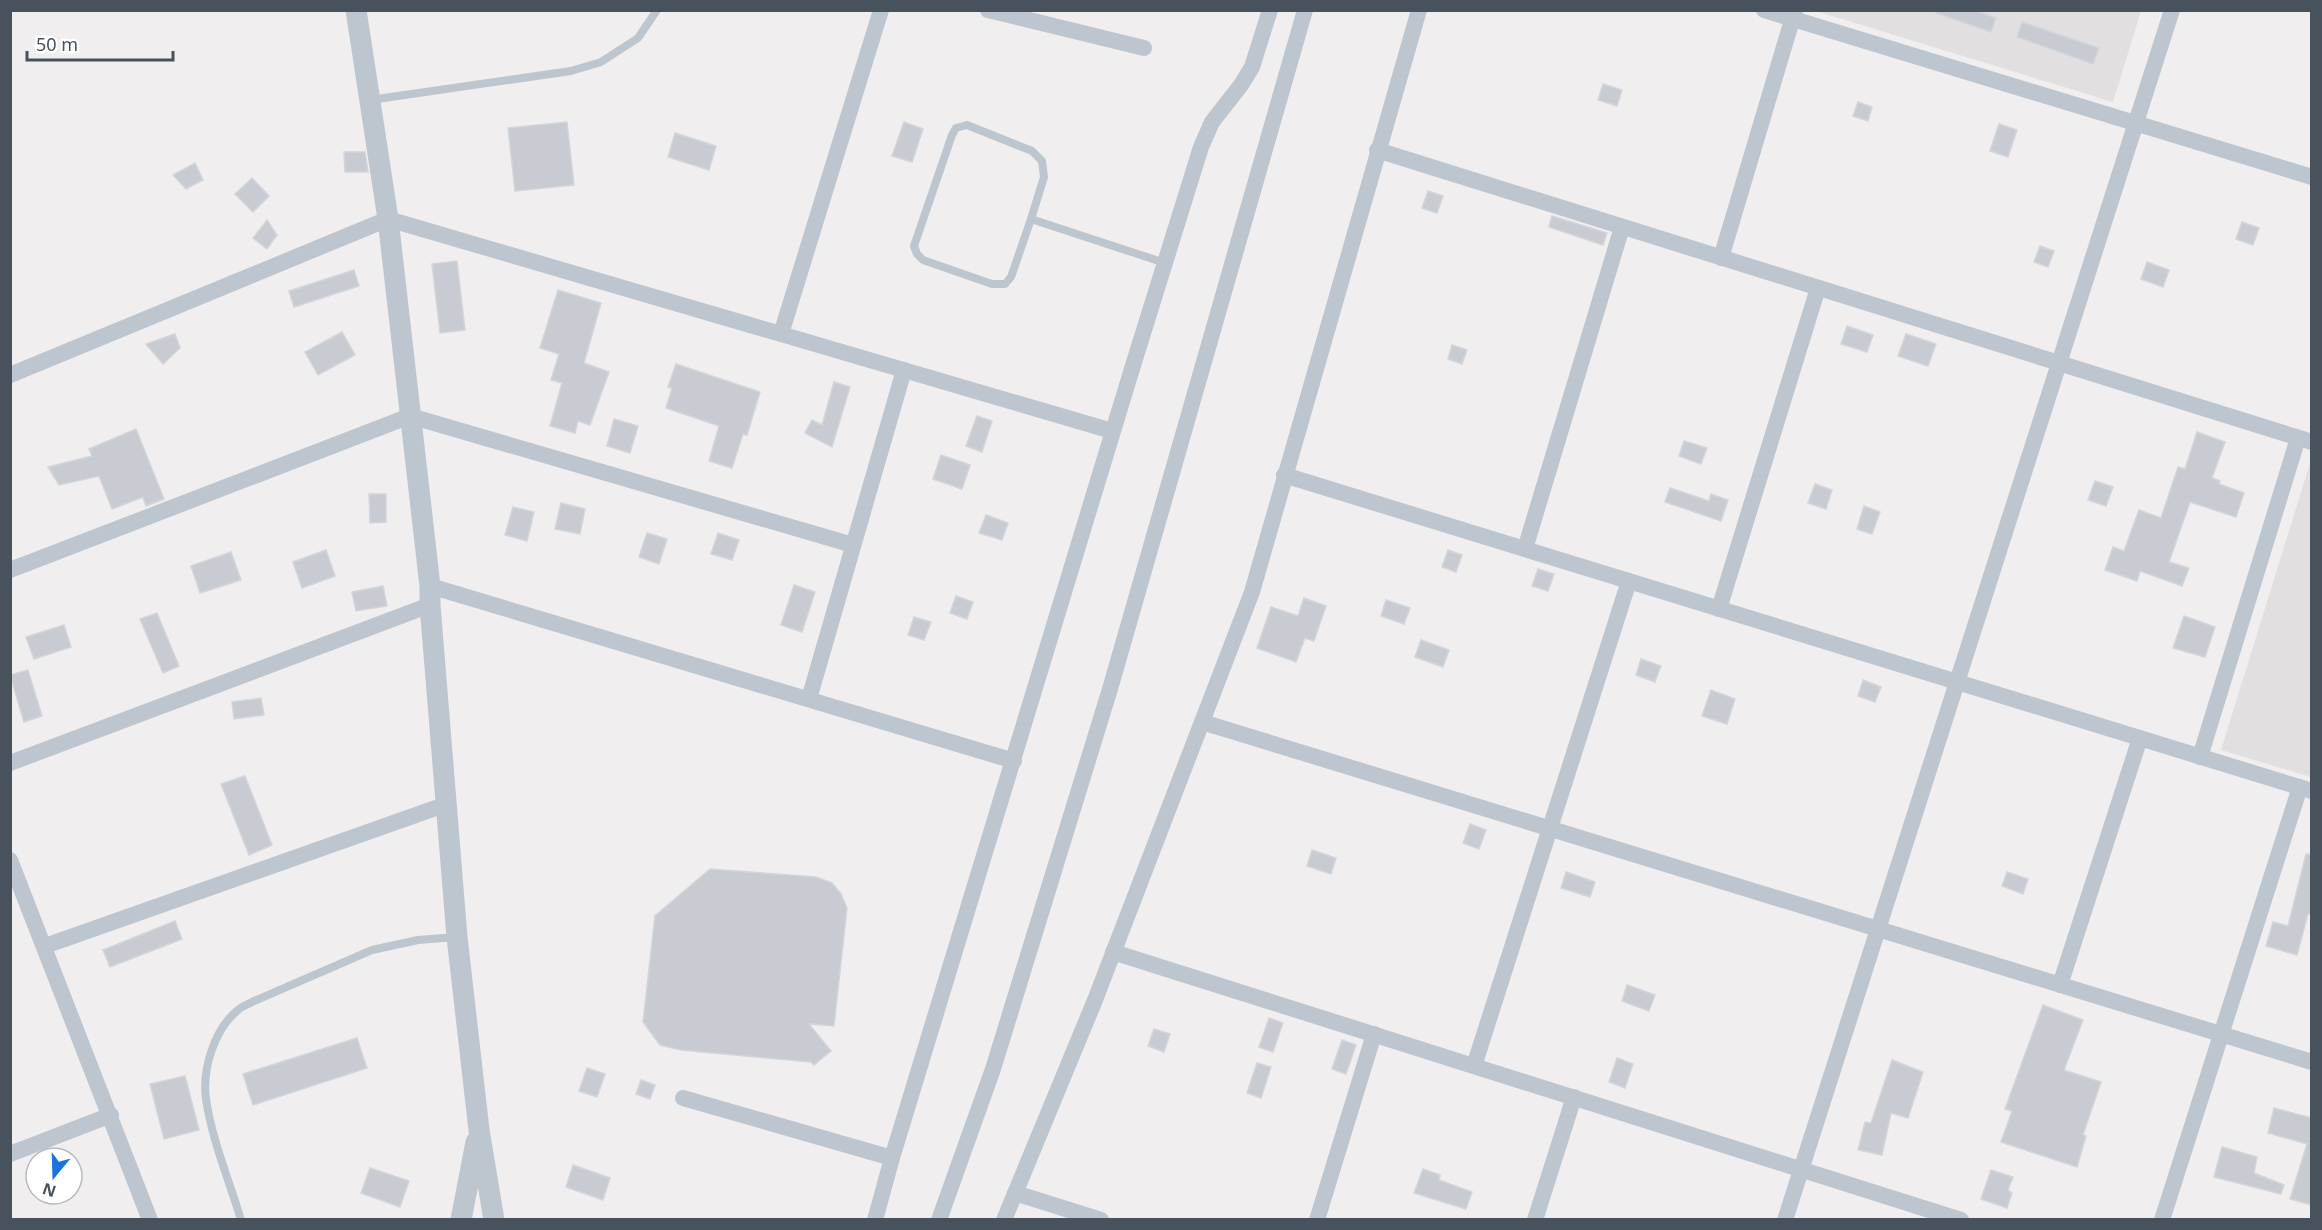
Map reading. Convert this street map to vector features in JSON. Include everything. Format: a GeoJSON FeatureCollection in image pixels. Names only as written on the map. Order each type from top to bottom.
{"type":"FeatureCollection","features":[{"type":"Feature","properties":{"kind":"street"},"geometry":{"type":"LineString","coordinates":[[356,10],[388,219],[430,595],[457,937],[479,1130],[494,1220]]}},
{"type":"Feature","properties":{"kind":"street"},"geometry":{"type":"LineString","coordinates":[[781,334],[881,10]]}},
{"type":"Feature","properties":{"kind":"street"},"geometry":{"type":"LineString","coordinates":[[988,10],[1144,48]]}},
{"type":"Feature","properties":{"kind":"street"},"geometry":{"type":"LineString","coordinates":[[875,1220],[1112,431],[1201,147],[1212,122],[1252,67],[1270,10]]}},
{"type":"Feature","properties":{"kind":"street"},"geometry":{"type":"LineString","coordinates":[[939,1220],[993,1069],[1106,700],[1305,10]]}},
{"type":"Feature","properties":{"kind":"street"},"geometry":{"type":"LineString","coordinates":[[1004,1220],[1095,1000],[1252,592],[1419,10]]}},
{"type":"Feature","properties":{"kind":"street"},"geometry":{"type":"LineString","coordinates":[[1764,10],[1794,15],[2136,124],[2312,177]]}},
{"type":"Feature","properties":{"kind":"street"},"geometry":{"type":"LineString","coordinates":[[1785,1220],[2172,10]]}},
{"type":"Feature","properties":{"kind":"street"},"geometry":{"type":"LineString","coordinates":[[1721,258],[1794,15]]}},
{"type":"Feature","properties":{"kind":"street"},"geometry":{"type":"LineString","coordinates":[[1377,150],[2305,440],[2200,756]]}},
{"type":"Feature","properties":{"kind":"street"},"geometry":{"type":"LineString","coordinates":[[10,375],[388,219],[1112,431]]}},
{"type":"Feature","properties":{"kind":"street"},"geometry":{"type":"LineString","coordinates":[[1525,549],[1622,227]]}},
{"type":"Feature","properties":{"kind":"street"},"geometry":{"type":"LineString","coordinates":[[1719,609],[1818,288]]}},
{"type":"Feature","properties":{"kind":"street"},"geometry":{"type":"LineString","coordinates":[[809,699],[904,370]]}},
{"type":"Feature","properties":{"kind":"street"},"geometry":{"type":"LineString","coordinates":[[10,570],[410,416],[853,545]]}},
{"type":"Feature","properties":{"kind":"street"},"geometry":{"type":"LineString","coordinates":[[1284,475],[2306,789],[2221,1034],[2162,1220]]}},
{"type":"Feature","properties":{"kind":"street"},"geometry":{"type":"LineString","coordinates":[[1474,1066],[1629,581]]}},
{"type":"Feature","properties":{"kind":"street"},"geometry":{"type":"LineString","coordinates":[[10,763],[430,595],[809,699],[1014,761]]}},
{"type":"Feature","properties":{"kind":"street"},"geometry":{"type":"LineString","coordinates":[[1202,722],[2312,1062]]}},
{"type":"Feature","properties":{"kind":"street"},"geometry":{"type":"LineString","coordinates":[[2060,985],[2140,738]]}},
{"type":"Feature","properties":{"kind":"street"},"geometry":{"type":"LineString","coordinates":[[45,946],[447,804]]}},
{"type":"Feature","properties":{"kind":"street"},"geometry":{"type":"LineString","coordinates":[[10,860],[150,1220]]}},
{"type":"Feature","properties":{"kind":"street"},"geometry":{"type":"LineString","coordinates":[[1113,952],[1961,1220]]}},
{"type":"Feature","properties":{"kind":"street"},"geometry":{"type":"LineString","coordinates":[[1317,1220],[1374,1034]]}},
{"type":"Feature","properties":{"kind":"street"},"geometry":{"type":"LineString","coordinates":[[1535,1220],[1574,1097]]}},
{"type":"Feature","properties":{"kind":"street"},"geometry":{"type":"LineString","coordinates":[[683,1098],[892,1158]]}},
{"type":"Feature","properties":{"kind":"street"},"geometry":{"type":"LineString","coordinates":[[10,1154],[111,1115]]}},
{"type":"Feature","properties":{"kind":"street"},"geometry":{"type":"LineString","coordinates":[[461,1220],[479,1130]]}},
{"type":"Feature","properties":{"kind":"street"},"geometry":{"type":"LineString","coordinates":[[1015,1193],[1101,1220]]}},
{"type":"Feature","properties":{"kind":"lane"},"geometry":{"type":"LineString","coordinates":[[370,100],[571,71],[601,62],[638,38],[657,10]]}},
{"type":"Feature","properties":{"kind":"lane"},"geometry":{"type":"LineString","coordinates":[[960,126],[967,126],[1032,151],[1042,161],[1044,177],[1031,219],[1011,277],[1005,284],[992,284],[923,260],[917,254],[914,246],[952,135],[960,126]]}},
{"type":"Feature","properties":{"kind":"lane"},"geometry":{"type":"LineString","coordinates":[[1031,219],[1165,263]]}},
{"type":"Feature","properties":{"kind":"lane"},"geometry":{"type":"LineString","coordinates":[[241,1220],[206,1097],[207,1074],[212,1049],[224,1026],[238,1010],[254,1001],[372,950],[418,940],[457,937]]}},
{"type":"Feature","properties":{"kind":"shaded area"},"geometry":{"type":"Polygon","coordinates":[[[1816,11],[2141,11],[2113,102],[1816,11]]]}},
{"type":"Feature","properties":{"kind":"shaded area"},"geometry":{"type":"Polygon","coordinates":[[[2311,460],[2311,777],[2221,750],[2311,460]]]}},
{"type":"Feature","properties":{"kind":"building"},"geometry":{"type":"Polygon","coordinates":[[[1936,10],[1975,10],[1996,18],[1991,32],[1936,13],[1936,10]]]}},
{"type":"Feature","properties":{"kind":"building"},"geometry":{"type":"Polygon","coordinates":[[[2022,22],[2099,48],[2093,64],[2017,37],[2022,22]]]}},
{"type":"Feature","properties":{"kind":"building"},"geometry":{"type":"Polygon","coordinates":[[[1603,84],[1622,90],[1617,106],[1598,100],[1603,84]]]}},
{"type":"Feature","properties":{"kind":"building"},"geometry":{"type":"Polygon","coordinates":[[[1858,102],[1872,107],[1868,121],[1853,116],[1858,102]]]}},
{"type":"Feature","properties":{"kind":"building"},"geometry":{"type":"Polygon","coordinates":[[[567,122],[574,185],[515,191],[508,128],[567,122]]]}},
{"type":"Feature","properties":{"kind":"building"},"geometry":{"type":"Polygon","coordinates":[[[904,122],[923,129],[912,162],[892,156],[904,122]]]}},
{"type":"Feature","properties":{"kind":"building"},"geometry":{"type":"Polygon","coordinates":[[[1999,124],[2017,130],[2008,157],[1990,151],[1999,124]]]}},
{"type":"Feature","properties":{"kind":"building"},"geometry":{"type":"Polygon","coordinates":[[[675,133],[716,146],[709,170],[668,157],[675,133]]]}},
{"type":"Feature","properties":{"kind":"building"},"geometry":{"type":"Polygon","coordinates":[[[344,152],[365,152],[368,172],[345,172],[344,152]]]}},
{"type":"Feature","properties":{"kind":"building"},"geometry":{"type":"Polygon","coordinates":[[[195,163],[203,180],[186,189],[173,175],[195,163]]]}},
{"type":"Feature","properties":{"kind":"building"},"geometry":{"type":"Polygon","coordinates":[[[252,178],[269,196],[253,212],[235,194],[252,178]]]}},
{"type":"Feature","properties":{"kind":"building"},"geometry":{"type":"Polygon","coordinates":[[[1428,191],[1443,196],[1437,213],[1422,208],[1428,191]]]}},
{"type":"Feature","properties":{"kind":"building"},"geometry":{"type":"Polygon","coordinates":[[[1552,216],[1607,233],[1603,245],[1549,227],[1552,216]]]}},
{"type":"Feature","properties":{"kind":"building"},"geometry":{"type":"Polygon","coordinates":[[[267,220],[277,235],[267,249],[253,238],[267,220]]]}},
{"type":"Feature","properties":{"kind":"building"},"geometry":{"type":"Polygon","coordinates":[[[2242,222],[2259,228],[2253,245],[2236,239],[2242,222]]]}},
{"type":"Feature","properties":{"kind":"building"},"geometry":{"type":"Polygon","coordinates":[[[2040,246],[2054,251],[2048,267],[2034,262],[2040,246]]]}},
{"type":"Feature","properties":{"kind":"building"},"geometry":{"type":"Polygon","coordinates":[[[457,261],[465,330],[440,333],[432,264],[457,261]]]}},
{"type":"Feature","properties":{"kind":"building"},"geometry":{"type":"Polygon","coordinates":[[[2147,262],[2169,270],[2163,287],[2141,279],[2147,262]]]}},
{"type":"Feature","properties":{"kind":"building"},"geometry":{"type":"Polygon","coordinates":[[[354,270],[359,286],[294,307],[289,291],[354,270]]]}},
{"type":"Feature","properties":{"kind":"building"},"geometry":{"type":"Polygon","coordinates":[[[558,290],[601,303],[584,363],[609,372],[590,425],[578,421],[575,433],[550,426],[562,383],[551,380],[559,354],[540,348],[558,290]]]}},
{"type":"Feature","properties":{"kind":"building"},"geometry":{"type":"Polygon","coordinates":[[[1847,326],[1873,335],[1867,352],[1841,344],[1847,326]]]}},
{"type":"Feature","properties":{"kind":"building"},"geometry":{"type":"Polygon","coordinates":[[[342,332],[355,355],[318,375],[305,352],[342,332]]]}},
{"type":"Feature","properties":{"kind":"building"},"geometry":{"type":"Polygon","coordinates":[[[175,334],[180,348],[163,364],[146,344],[175,334]]]}},
{"type":"Feature","properties":{"kind":"building"},"geometry":{"type":"Polygon","coordinates":[[[1906,334],[1936,344],[1928,366],[1898,356],[1906,334]]]}},
{"type":"Feature","properties":{"kind":"building"},"geometry":{"type":"Polygon","coordinates":[[[1452,345],[1467,350],[1462,364],[1448,359],[1452,345]]]}},
{"type":"Feature","properties":{"kind":"building"},"geometry":{"type":"Polygon","coordinates":[[[676,364],[760,392],[747,435],[743,434],[732,468],[709,461],[719,426],[666,408],[672,388],[668,387],[676,364]]]}},
{"type":"Feature","properties":{"kind":"building"},"geometry":{"type":"Polygon","coordinates":[[[834,382],[850,387],[832,447],[805,433],[812,420],[822,425],[834,382]]]}},
{"type":"Feature","properties":{"kind":"building"},"geometry":{"type":"Polygon","coordinates":[[[977,416],[992,421],[982,452],[966,446],[977,416]]]}},
{"type":"Feature","properties":{"kind":"building"},"geometry":{"type":"Polygon","coordinates":[[[614,419],[638,426],[630,453],[607,446],[614,419]]]}},
{"type":"Feature","properties":{"kind":"building"},"geometry":{"type":"Polygon","coordinates":[[[136,429],[164,499],[146,506],[143,497],[112,509],[99,476],[59,485],[48,467],[92,456],[89,449],[136,429]]]}},
{"type":"Feature","properties":{"kind":"building"},"geometry":{"type":"Polygon","coordinates":[[[2197,432],[2225,442],[2212,478],[2220,481],[2219,484],[2244,493],[2236,517],[2190,502],[2169,562],[2189,568],[2182,586],[2140,571],[2137,581],[2105,570],[2113,547],[2124,551],[2139,510],[2161,518],[2178,467],[2185,469],[2197,432]]]}},
{"type":"Feature","properties":{"kind":"building"},"geometry":{"type":"Polygon","coordinates":[[[1684,441],[1707,448],[1701,464],[1679,456],[1684,441]]]}},
{"type":"Feature","properties":{"kind":"building"},"geometry":{"type":"Polygon","coordinates":[[[941,455],[970,465],[962,489],[933,479],[941,455]]]}},
{"type":"Feature","properties":{"kind":"building"},"geometry":{"type":"Polygon","coordinates":[[[2095,481],[2113,487],[2106,506],[2088,500],[2095,481]]]}},
{"type":"Feature","properties":{"kind":"building"},"geometry":{"type":"Polygon","coordinates":[[[1815,484],[1832,490],[1826,509],[1808,503],[1815,484]]]}},
{"type":"Feature","properties":{"kind":"building"},"geometry":{"type":"Polygon","coordinates":[[[1670,488],[1709,501],[1711,494],[1728,500],[1721,521],[1665,502],[1670,488]]]}},
{"type":"Feature","properties":{"kind":"building"},"geometry":{"type":"Polygon","coordinates":[[[369,494],[386,494],[386,522],[370,523],[369,494]]]}},
{"type":"Feature","properties":{"kind":"building"},"geometry":{"type":"Polygon","coordinates":[[[561,503],[585,509],[580,534],[555,529],[561,503]]]}},
{"type":"Feature","properties":{"kind":"building"},"geometry":{"type":"Polygon","coordinates":[[[1864,506],[1880,512],[1872,534],[1857,529],[1864,506]]]}},
{"type":"Feature","properties":{"kind":"building"},"geometry":{"type":"Polygon","coordinates":[[[513,507],[534,512],[527,541],[505,535],[513,507]]]}},
{"type":"Feature","properties":{"kind":"building"},"geometry":{"type":"Polygon","coordinates":[[[986,515],[1008,523],[1002,540],[979,533],[986,515]]]}},
{"type":"Feature","properties":{"kind":"building"},"geometry":{"type":"Polygon","coordinates":[[[647,533],[667,539],[659,564],[639,557],[647,533]]]}},
{"type":"Feature","properties":{"kind":"building"},"geometry":{"type":"Polygon","coordinates":[[[718,533],[739,540],[732,560],[711,554],[718,533]]]}},
{"type":"Feature","properties":{"kind":"building"},"geometry":{"type":"Polygon","coordinates":[[[326,550],[335,576],[302,588],[293,562],[326,550]]]}},
{"type":"Feature","properties":{"kind":"building"},"geometry":{"type":"Polygon","coordinates":[[[1448,550],[1462,555],[1456,572],[1442,567],[1448,550]]]}},
{"type":"Feature","properties":{"kind":"building"},"geometry":{"type":"Polygon","coordinates":[[[231,552],[241,580],[200,593],[191,566],[231,552]]]}},
{"type":"Feature","properties":{"kind":"building"},"geometry":{"type":"Polygon","coordinates":[[[1538,569],[1554,574],[1548,591],[1532,586],[1538,569]]]}},
{"type":"Feature","properties":{"kind":"building"},"geometry":{"type":"Polygon","coordinates":[[[794,585],[815,592],[802,632],[781,625],[794,585]]]}},
{"type":"Feature","properties":{"kind":"building"},"geometry":{"type":"Polygon","coordinates":[[[383,586],[387,606],[356,611],[352,592],[383,586]]]}},
{"type":"Feature","properties":{"kind":"building"},"geometry":{"type":"Polygon","coordinates":[[[956,596],[973,602],[967,619],[950,613],[956,596]]]}},
{"type":"Feature","properties":{"kind":"building"},"geometry":{"type":"Polygon","coordinates":[[[1304,598],[1326,606],[1314,641],[1305,638],[1296,662],[1257,648],[1271,607],[1298,616],[1304,598]]]}},
{"type":"Feature","properties":{"kind":"building"},"geometry":{"type":"Polygon","coordinates":[[[1386,600],[1410,608],[1404,624],[1381,616],[1386,600]]]}},
{"type":"Feature","properties":{"kind":"building"},"geometry":{"type":"Polygon","coordinates":[[[157,613],[179,666],[163,673],[140,619],[157,613]]]}},
{"type":"Feature","properties":{"kind":"building"},"geometry":{"type":"Polygon","coordinates":[[[2184,616],[2215,627],[2205,657],[2173,648],[2184,616]]]}},
{"type":"Feature","properties":{"kind":"building"},"geometry":{"type":"Polygon","coordinates":[[[914,617],[931,622],[924,640],[908,635],[914,617]]]}},
{"type":"Feature","properties":{"kind":"building"},"geometry":{"type":"Polygon","coordinates":[[[64,625],[71,647],[34,659],[26,637],[64,625]]]}},
{"type":"Feature","properties":{"kind":"building"},"geometry":{"type":"Polygon","coordinates":[[[1421,640],[1449,650],[1443,667],[1415,657],[1421,640]]]}},
{"type":"Feature","properties":{"kind":"building"},"geometry":{"type":"Polygon","coordinates":[[[1641,659],[1661,666],[1655,682],[1636,675],[1641,659]]]}},
{"type":"Feature","properties":{"kind":"building"},"geometry":{"type":"Polygon","coordinates":[[[28,670],[42,716],[24,722],[10,675],[28,670]]]}},
{"type":"Feature","properties":{"kind":"building"},"geometry":{"type":"Polygon","coordinates":[[[1863,680],[1881,687],[1875,702],[1858,696],[1863,680]]]}},
{"type":"Feature","properties":{"kind":"building"},"geometry":{"type":"Polygon","coordinates":[[[1711,690],[1735,699],[1727,724],[1702,716],[1711,690]]]}},
{"type":"Feature","properties":{"kind":"building"},"geometry":{"type":"Polygon","coordinates":[[[261,698],[264,715],[234,719],[232,702],[261,698]]]}},
{"type":"Feature","properties":{"kind":"building"},"geometry":{"type":"Polygon","coordinates":[[[245,776],[272,845],[249,855],[221,784],[245,776]]]}},
{"type":"Feature","properties":{"kind":"building"},"geometry":{"type":"Polygon","coordinates":[[[1470,824],[1486,830],[1479,849],[1463,843],[1470,824]]]}},
{"type":"Feature","properties":{"kind":"building"},"geometry":{"type":"Polygon","coordinates":[[[1312,850],[1336,858],[1331,874],[1307,866],[1312,850]]]}},
{"type":"Feature","properties":{"kind":"building"},"geometry":{"type":"Polygon","coordinates":[[[2306,854],[2312,855],[2312,915],[2308,914],[2297,955],[2266,946],[2273,922],[2288,926],[2306,854]]]}},
{"type":"Feature","properties":{"kind":"building"},"geometry":{"type":"Polygon","coordinates":[[[710,869],[816,877],[832,883],[841,894],[847,908],[834,1026],[809,1024],[831,1051],[814,1065],[811,1062],[681,1050],[660,1045],[643,1022],[655,916],[710,869]]]}},
{"type":"Feature","properties":{"kind":"building"},"geometry":{"type":"Polygon","coordinates":[[[1566,872],[1595,882],[1590,897],[1561,888],[1566,872]]]}},
{"type":"Feature","properties":{"kind":"building"},"geometry":{"type":"Polygon","coordinates":[[[2007,872],[2028,879],[2023,894],[2002,886],[2007,872]]]}},
{"type":"Feature","properties":{"kind":"building"},"geometry":{"type":"Polygon","coordinates":[[[175,921],[182,939],[110,967],[103,950],[175,921]]]}},
{"type":"Feature","properties":{"kind":"building"},"geometry":{"type":"Polygon","coordinates":[[[1627,985],[1655,995],[1649,1011],[1622,1001],[1627,985]]]}},
{"type":"Feature","properties":{"kind":"building"},"geometry":{"type":"Polygon","coordinates":[[[2043,1005],[2083,1020],[2064,1070],[2101,1082],[2083,1135],[2086,1136],[2077,1167],[2001,1142],[2012,1111],[2005,1109],[2043,1005]]]}},
{"type":"Feature","properties":{"kind":"building"},"geometry":{"type":"Polygon","coordinates":[[[1269,1018],[1283,1023],[1273,1052],[1259,1047],[1269,1018]]]}},
{"type":"Feature","properties":{"kind":"building"},"geometry":{"type":"Polygon","coordinates":[[[1154,1029],[1170,1034],[1164,1052],[1148,1046],[1154,1029]]]}},
{"type":"Feature","properties":{"kind":"building"},"geometry":{"type":"Polygon","coordinates":[[[357,1038],[367,1068],[253,1105],[243,1074],[357,1038]]]}},
{"type":"Feature","properties":{"kind":"building"},"geometry":{"type":"Polygon","coordinates":[[[1342,1040],[1356,1045],[1346,1074],[1332,1069],[1342,1040]]]}},
{"type":"Feature","properties":{"kind":"building"},"geometry":{"type":"Polygon","coordinates":[[[1617,1058],[1633,1064],[1625,1088],[1609,1082],[1617,1058]]]}},
{"type":"Feature","properties":{"kind":"building"},"geometry":{"type":"Polygon","coordinates":[[[1892,1060],[1923,1072],[1908,1118],[1891,1113],[1882,1155],[1858,1150],[1865,1122],[1871,1123],[1892,1060]]]}},
{"type":"Feature","properties":{"kind":"building"},"geometry":{"type":"Polygon","coordinates":[[[1257,1063],[1271,1067],[1261,1098],[1247,1093],[1257,1063]]]}},
{"type":"Feature","properties":{"kind":"building"},"geometry":{"type":"Polygon","coordinates":[[[587,1068],[605,1074],[597,1097],[579,1091],[587,1068]]]}},
{"type":"Feature","properties":{"kind":"building"},"geometry":{"type":"Polygon","coordinates":[[[185,1076],[199,1130],[164,1139],[150,1084],[185,1076]]]}},
{"type":"Feature","properties":{"kind":"building"},"geometry":{"type":"Polygon","coordinates":[[[641,1080],[655,1085],[650,1099],[636,1094],[641,1080]]]}},
{"type":"Feature","properties":{"kind":"building"},"geometry":{"type":"Polygon","coordinates":[[[2274,1108],[2312,1118],[2312,1205],[2290,1199],[2307,1144],[2268,1133],[2274,1108]]]}},
{"type":"Feature","properties":{"kind":"building"},"geometry":{"type":"Polygon","coordinates":[[[2222,1147],[2257,1157],[2254,1173],[2284,1185],[2281,1194],[2214,1177],[2222,1147]]]}},
{"type":"Feature","properties":{"kind":"building"},"geometry":{"type":"Polygon","coordinates":[[[573,1165],[610,1178],[603,1200],[566,1187],[573,1165]]]}},
{"type":"Feature","properties":{"kind":"building"},"geometry":{"type":"Polygon","coordinates":[[[370,1168],[409,1181],[400,1207],[361,1193],[370,1168]]]}},
{"type":"Feature","properties":{"kind":"building"},"geometry":{"type":"Polygon","coordinates":[[[1423,1169],[1440,1175],[1439,1180],[1472,1192],[1466,1209],[1414,1193],[1423,1169]]]}},
{"type":"Feature","properties":{"kind":"building"},"geometry":{"type":"Polygon","coordinates":[[[1991,1170],[2013,1177],[2008,1190],[2012,1193],[2007,1208],[1981,1199],[1991,1170]]]}}]}
